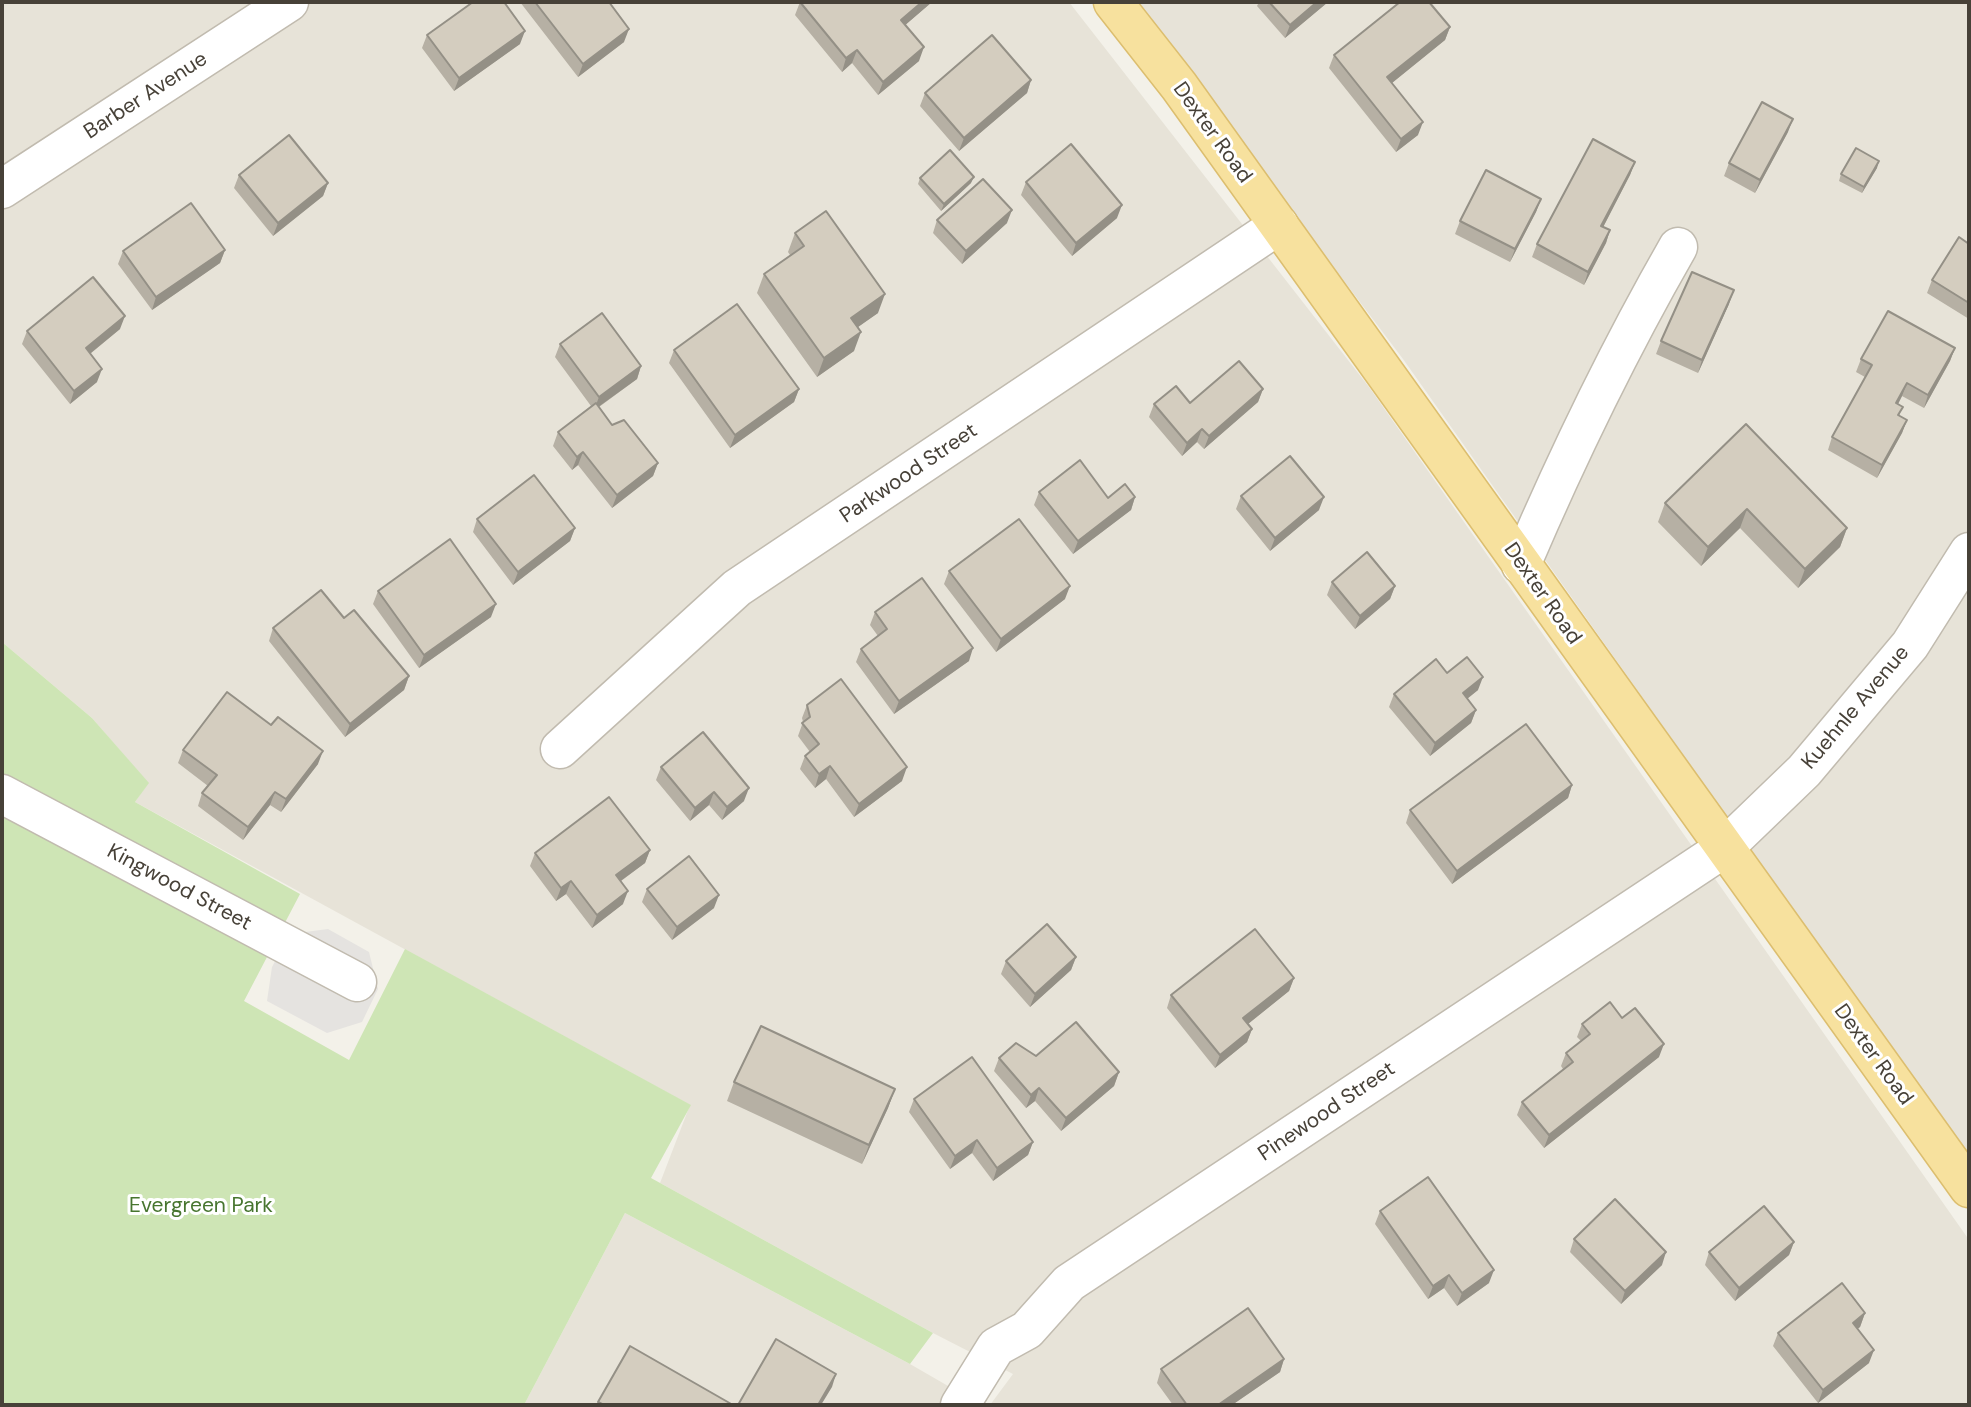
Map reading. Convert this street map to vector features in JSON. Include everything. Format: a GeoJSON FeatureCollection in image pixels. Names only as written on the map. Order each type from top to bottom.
{"type":"FeatureCollection","features":[{"type":"Feature","properties":{"kind":"main road","name":"Dexter Road"},"geometry":{"type":"LineString","coordinates":[[1113,2],[1179,86],[1723,849],[1969,1188]]}},
{"type":"Feature","properties":{"kind":"street","name":"Barber Avenue"},"geometry":{"type":"LineString","coordinates":[[2,189],[289,2]]}},
{"type":"Feature","properties":{"kind":"street","name":"Parkwood Street"},"geometry":{"type":"LineString","coordinates":[[560,749],[737,588],[1279,225]]}},
{"type":"Feature","properties":{"kind":"street"},"geometry":{"type":"LineString","coordinates":[[1521,565],[1616,357],[1678,247]]}},
{"type":"Feature","properties":{"kind":"street","name":"Kuehnle Avenue"},"geometry":{"type":"LineString","coordinates":[[1723,849],[1804,771],[1910,645],[1969,552]]}},
{"type":"Feature","properties":{"kind":"street","name":"Kingwood Street"},"geometry":{"type":"LineString","coordinates":[[2,794],[357,982]]}},
{"type":"Feature","properties":{"kind":"street","name":"Pinewood Street"},"geometry":{"type":"LineString","coordinates":[[960,1405],[996,1347],[1027,1330],[1069,1283],[1723,849]]}},
{"type":"Feature","properties":{"kind":"shaded area"},"geometry":{"type":"Polygon","coordinates":[[[2,2],[1069,2],[1369,387],[1967,1237],[1969,1405],[990,1405],[1013,1374],[660,1183],[690,1105],[135,802],[148,783],[92,718],[2,642],[2,2]]]}},
{"type":"Feature","properties":{"kind":"shaded area"},"geometry":{"type":"Polygon","coordinates":[[[1133,2],[1969,2],[1969,1159],[1403,359],[1133,2]]]}},
{"type":"Feature","properties":{"kind":"shaded area"},"geometry":{"type":"Polygon","coordinates":[[[328,929],[369,952],[378,989],[362,1022],[327,1033],[267,1001],[272,967],[290,934],[328,929]]]}},
{"type":"Feature","properties":{"kind":"shaded area"},"geometry":{"type":"Polygon","coordinates":[[[625,1213],[910,1364],[981,1405],[524,1405],[625,1213]]]}},
{"type":"Feature","properties":{"kind":"green space","name":"Evergreen Park"},"geometry":{"type":"Polygon","coordinates":[[[2,642],[92,718],[149,783],[135,802],[300,894],[244,1001],[349,1060],[405,949],[691,1105],[651,1178],[933,1333],[910,1364],[625,1213],[524,1405],[2,1405],[2,642]]]}},
{"type":"Feature","properties":{"kind":"building"},"geometry":{"type":"Polygon","coordinates":[[[473,2],[504,2],[525,31],[459,78],[427,35],[473,2]]]}},
{"type":"Feature","properties":{"kind":"building"},"geometry":{"type":"Polygon","coordinates":[[[535,2],[609,2],[629,29],[583,64],[535,2]]]}},
{"type":"Feature","properties":{"kind":"building"},"geometry":{"type":"Polygon","coordinates":[[[800,2],[922,2],[901,20],[924,47],[883,82],[857,50],[846,58],[800,2]]]}},
{"type":"Feature","properties":{"kind":"building"},"geometry":{"type":"Polygon","coordinates":[[[1269,2],[1317,2],[1290,25],[1269,2]]]}},
{"type":"Feature","properties":{"kind":"building"},"geometry":{"type":"Polygon","coordinates":[[[1400,2],[1429,2],[1450,27],[1387,77],[1423,122],[1401,139],[1334,55],[1400,2]]]}},
{"type":"Feature","properties":{"kind":"building"},"geometry":{"type":"Polygon","coordinates":[[[992,35],[1031,80],[964,138],[925,93],[992,35]]]}},
{"type":"Feature","properties":{"kind":"building"},"geometry":{"type":"Polygon","coordinates":[[[1762,102],[1793,119],[1760,180],[1729,163],[1762,102]]]}},
{"type":"Feature","properties":{"kind":"building"},"geometry":{"type":"Polygon","coordinates":[[[289,135],[328,183],[278,223],[239,175],[289,135]]]}},
{"type":"Feature","properties":{"kind":"building"},"geometry":{"type":"Polygon","coordinates":[[[1593,139],[1635,162],[1601,226],[1610,230],[1588,272],[1537,244],[1593,139]]]}},
{"type":"Feature","properties":{"kind":"building"},"geometry":{"type":"Polygon","coordinates":[[[1071,144],[1122,205],[1076,243],[1026,182],[1071,144]]]}},
{"type":"Feature","properties":{"kind":"building"},"geometry":{"type":"Polygon","coordinates":[[[1856,148],[1879,161],[1864,187],[1841,174],[1856,148]]]}},
{"type":"Feature","properties":{"kind":"building"},"geometry":{"type":"Polygon","coordinates":[[[950,150],[974,177],[944,204],[920,178],[950,150]]]}},
{"type":"Feature","properties":{"kind":"building"},"geometry":{"type":"Polygon","coordinates":[[[1486,170],[1541,199],[1515,249],[1460,221],[1486,170]]]}},
{"type":"Feature","properties":{"kind":"building"},"geometry":{"type":"Polygon","coordinates":[[[983,179],[1012,210],[966,251],[937,220],[983,179]]]}},
{"type":"Feature","properties":{"kind":"building"},"geometry":{"type":"Polygon","coordinates":[[[191,203],[225,250],[156,297],[123,251],[191,203]]]}},
{"type":"Feature","properties":{"kind":"building"},"geometry":{"type":"Polygon","coordinates":[[[826,211],[885,294],[851,318],[861,332],[824,358],[764,274],[804,246],[795,233],[826,211]]]}},
{"type":"Feature","properties":{"kind":"building"},"geometry":{"type":"Polygon","coordinates":[[[1959,237],[1969,244],[1969,303],[1932,280],[1959,237]]]}},
{"type":"Feature","properties":{"kind":"building"},"geometry":{"type":"Polygon","coordinates":[[[1692,272],[1734,290],[1702,360],[1661,341],[1692,272]]]}},
{"type":"Feature","properties":{"kind":"building"},"geometry":{"type":"Polygon","coordinates":[[[93,277],[125,316],[86,348],[102,369],[74,391],[27,331],[93,277]]]}},
{"type":"Feature","properties":{"kind":"building"},"geometry":{"type":"Polygon","coordinates":[[[737,304],[799,389],[735,435],[674,350],[737,304]]]}},
{"type":"Feature","properties":{"kind":"building"},"geometry":{"type":"Polygon","coordinates":[[[1888,311],[1955,348],[1928,395],[1907,383],[1896,403],[1903,407],[1898,415],[1907,420],[1882,465],[1832,437],[1872,365],[1861,359],[1888,311]]]}},
{"type":"Feature","properties":{"kind":"building"},"geometry":{"type":"Polygon","coordinates":[[[602,313],[641,366],[599,397],[560,344],[602,313]]]}},
{"type":"Feature","properties":{"kind":"building"},"geometry":{"type":"Polygon","coordinates":[[[1239,361],[1263,389],[1209,436],[1202,429],[1187,443],[1154,404],[1176,386],[1190,403],[1239,361]]]}},
{"type":"Feature","properties":{"kind":"building"},"geometry":{"type":"Polygon","coordinates":[[[596,403],[612,425],[624,420],[658,463],[617,495],[583,452],[577,457],[558,432],[596,403]]]}},
{"type":"Feature","properties":{"kind":"building"},"geometry":{"type":"Polygon","coordinates":[[[1746,424],[1847,528],[1805,569],[1747,509],[1708,547],[1665,503],[1746,424]]]}},
{"type":"Feature","properties":{"kind":"building"},"geometry":{"type":"Polygon","coordinates":[[[1290,456],[1324,497],[1275,538],[1241,496],[1290,456]]]}},
{"type":"Feature","properties":{"kind":"building"},"geometry":{"type":"Polygon","coordinates":[[[1080,460],[1108,498],[1125,484],[1135,497],[1078,541],[1039,492],[1080,460]]]}},
{"type":"Feature","properties":{"kind":"building"},"geometry":{"type":"Polygon","coordinates":[[[534,475],[575,528],[518,572],[477,519],[534,475]]]}},
{"type":"Feature","properties":{"kind":"building"},"geometry":{"type":"Polygon","coordinates":[[[1019,519],[1070,586],[1001,639],[949,571],[1019,519]]]}},
{"type":"Feature","properties":{"kind":"building"},"geometry":{"type":"Polygon","coordinates":[[[450,539],[496,604],[424,655],[378,591],[450,539]]]}},
{"type":"Feature","properties":{"kind":"building"},"geometry":{"type":"Polygon","coordinates":[[[1367,552],[1395,586],[1360,616],[1332,582],[1367,552]]]}},
{"type":"Feature","properties":{"kind":"building"},"geometry":{"type":"Polygon","coordinates":[[[922,578],[973,648],[899,701],[861,649],[887,629],[875,612],[922,578]]]}},
{"type":"Feature","properties":{"kind":"building"},"geometry":{"type":"Polygon","coordinates":[[[321,590],[344,618],[354,610],[409,676],[350,724],[273,628],[321,590]]]}},
{"type":"Feature","properties":{"kind":"building"},"geometry":{"type":"Polygon","coordinates":[[[1467,657],[1483,677],[1463,693],[1476,710],[1435,743],[1394,694],[1436,659],[1447,673],[1467,657]]]}},
{"type":"Feature","properties":{"kind":"building"},"geometry":{"type":"Polygon","coordinates":[[[841,679],[907,767],[859,804],[830,766],[819,774],[805,756],[819,744],[802,723],[810,717],[807,705],[841,679]]]}},
{"type":"Feature","properties":{"kind":"building"},"geometry":{"type":"Polygon","coordinates":[[[227,692],[271,725],[278,717],[323,751],[286,799],[275,792],[248,827],[202,793],[217,775],[183,750],[227,692]]]}},
{"type":"Feature","properties":{"kind":"building"},"geometry":{"type":"Polygon","coordinates":[[[1526,724],[1572,785],[1457,871],[1410,810],[1526,724]]]}},
{"type":"Feature","properties":{"kind":"building"},"geometry":{"type":"Polygon","coordinates":[[[703,732],[749,788],[727,807],[714,792],[695,808],[661,767],[703,732]]]}},
{"type":"Feature","properties":{"kind":"building"},"geometry":{"type":"Polygon","coordinates":[[[609,797],[650,850],[616,875],[628,891],[597,915],[571,881],[561,888],[535,853],[609,797]]]}},
{"type":"Feature","properties":{"kind":"building"},"geometry":{"type":"Polygon","coordinates":[[[689,856],[719,895],[677,927],[647,889],[689,856]]]}},
{"type":"Feature","properties":{"kind":"building"},"geometry":{"type":"Polygon","coordinates":[[[1047,924],[1076,957],[1035,994],[1006,961],[1047,924]]]}},
{"type":"Feature","properties":{"kind":"building"},"geometry":{"type":"Polygon","coordinates":[[[1255,929],[1294,978],[1243,1018],[1252,1029],[1220,1055],[1171,995],[1255,929]]]}},
{"type":"Feature","properties":{"kind":"building"},"geometry":{"type":"Polygon","coordinates":[[[1610,1002],[1622,1018],[1635,1008],[1664,1044],[1549,1135],[1522,1102],[1573,1062],[1566,1053],[1590,1034],[1582,1024],[1610,1002]]]}},
{"type":"Feature","properties":{"kind":"building"},"geometry":{"type":"Polygon","coordinates":[[[1076,1022],[1119,1072],[1066,1118],[1039,1088],[1031,1095],[999,1058],[1016,1043],[1036,1056],[1076,1022]]]}},
{"type":"Feature","properties":{"kind":"building"},"geometry":{"type":"Polygon","coordinates":[[[761,1026],[895,1089],[869,1145],[734,1082],[761,1026]]]}},
{"type":"Feature","properties":{"kind":"building"},"geometry":{"type":"Polygon","coordinates":[[[972,1057],[1033,1142],[997,1168],[977,1140],[955,1156],[914,1099],[972,1057]]]}},
{"type":"Feature","properties":{"kind":"building"},"geometry":{"type":"Polygon","coordinates":[[[1428,1177],[1494,1270],[1462,1293],[1449,1275],[1433,1286],[1380,1211],[1428,1177]]]}},
{"type":"Feature","properties":{"kind":"building"},"geometry":{"type":"Polygon","coordinates":[[[1615,1199],[1666,1252],[1625,1291],[1574,1239],[1615,1199]]]}},
{"type":"Feature","properties":{"kind":"building"},"geometry":{"type":"Polygon","coordinates":[[[1764,1206],[1794,1242],[1739,1288],[1709,1252],[1764,1206]]]}},
{"type":"Feature","properties":{"kind":"building"},"geometry":{"type":"Polygon","coordinates":[[[1842,1283],[1865,1313],[1853,1323],[1874,1350],[1823,1390],[1778,1333],[1842,1283]]]}},
{"type":"Feature","properties":{"kind":"building"},"geometry":{"type":"Polygon","coordinates":[[[1248,1308],[1284,1359],[1218,1405],[1187,1405],[1161,1369],[1248,1308]]]}},
{"type":"Feature","properties":{"kind":"building"},"geometry":{"type":"Polygon","coordinates":[[[776,1339],[836,1374],[818,1405],[738,1405],[776,1339]]]}},
{"type":"Feature","properties":{"kind":"building"},"geometry":{"type":"Polygon","coordinates":[[[630,1346],[733,1405],[604,1405],[598,1402],[630,1346]]]}}]}
